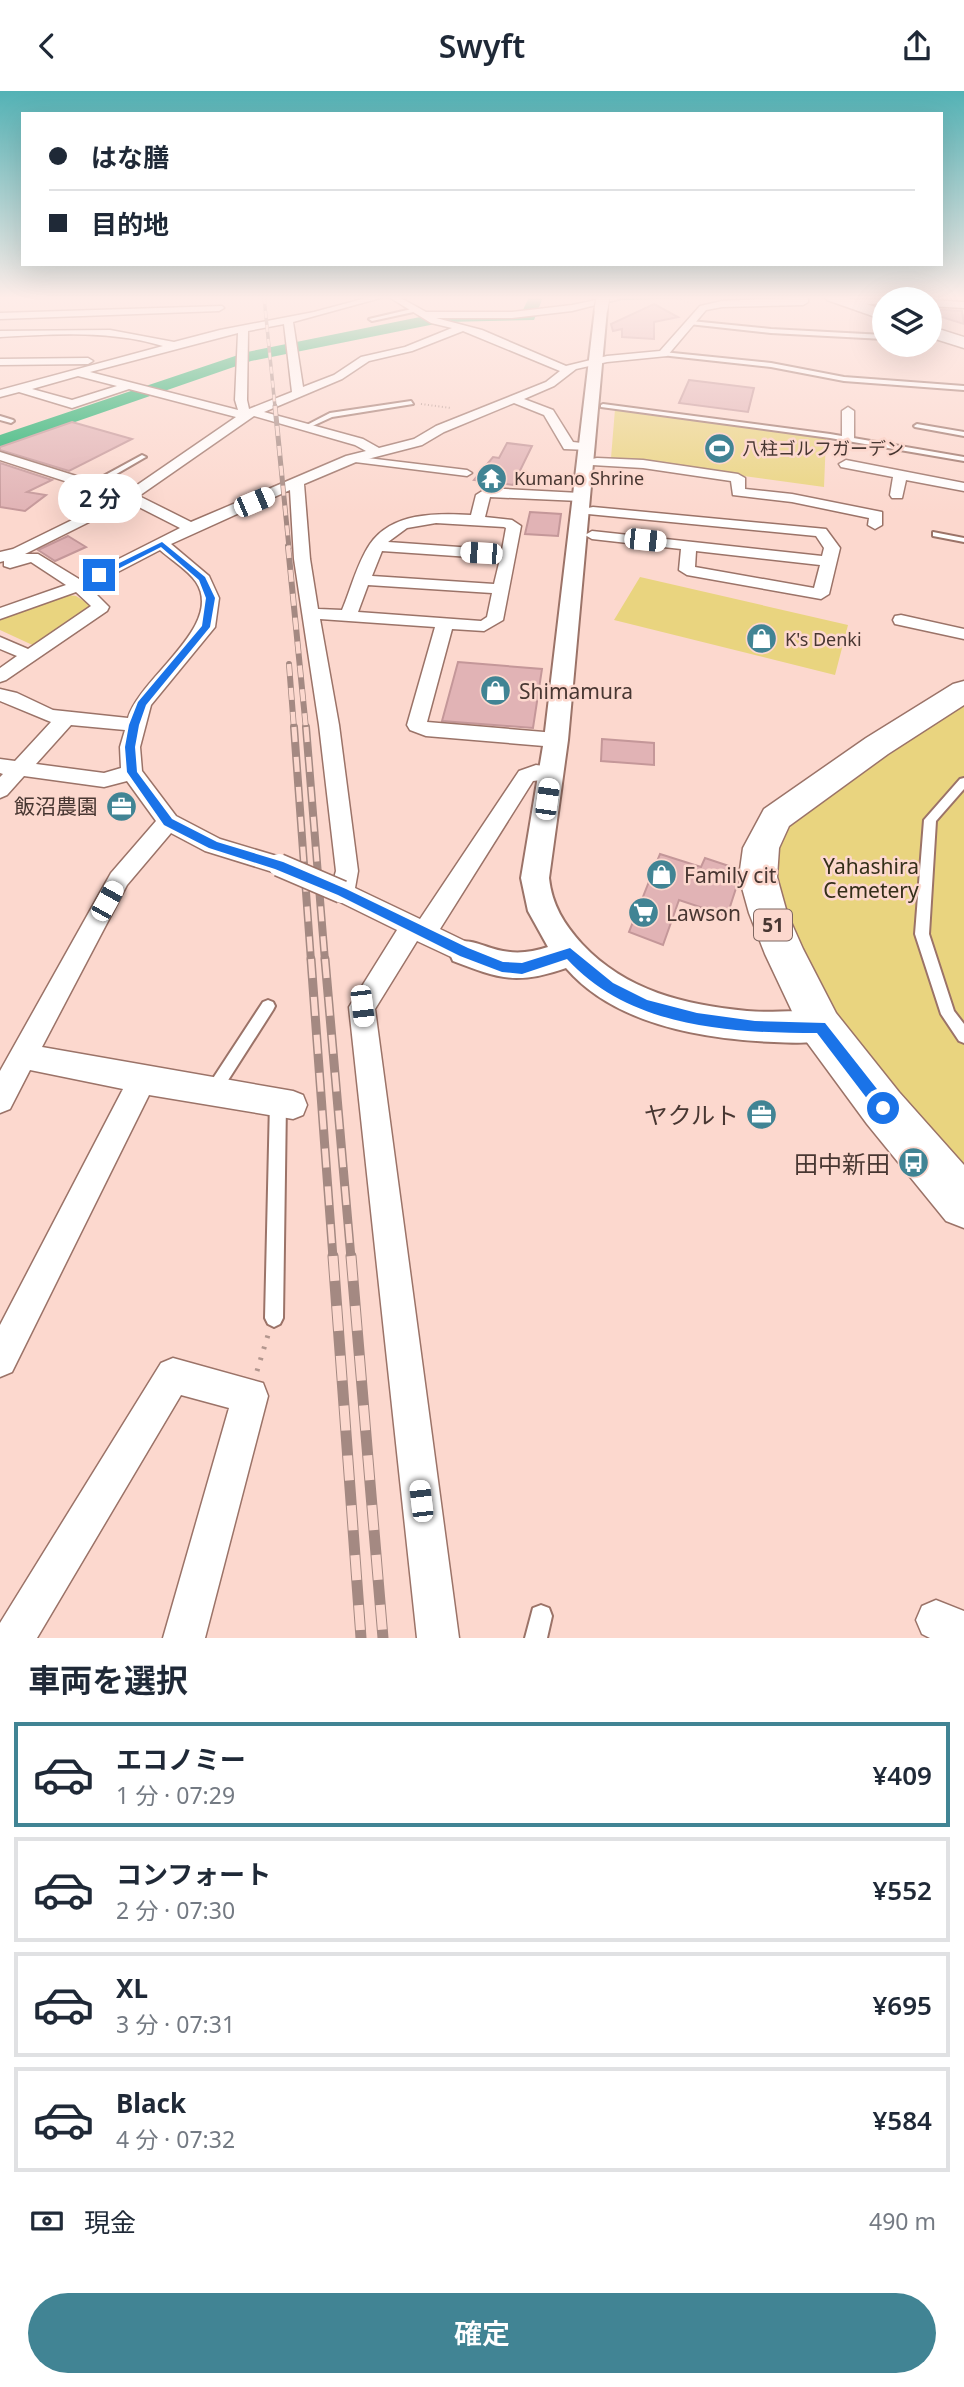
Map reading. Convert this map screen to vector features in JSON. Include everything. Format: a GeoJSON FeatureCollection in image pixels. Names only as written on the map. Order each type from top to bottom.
{"type":"FeatureCollection","features":[{"type":"Feature","properties":{"kind":"main road","name":"51"},"geometry":{"type":"LineString","coordinates":[[964,691],[776,818],[761,848],[758,877],[768,913],[785,954],[821,1027],[883,1108],[964,1203]]}},
{"type":"Feature","properties":{"kind":"street"},"geometry":{"type":"LineString","coordinates":[[0,394],[88,369]]}},
{"type":"Feature","properties":{"kind":"street"},"geometry":{"type":"LineString","coordinates":[[241,369],[241,400],[248,414]]}},
{"type":"Feature","properties":{"kind":"street"},"geometry":{"type":"LineString","coordinates":[[295,369],[298,393]]}},
{"type":"Feature","properties":{"kind":"street"},"geometry":{"type":"LineString","coordinates":[[0,557],[18,552],[130,496],[248,414],[352,369]]}},
{"type":"Feature","properties":{"kind":"street"},"geometry":{"type":"LineString","coordinates":[[600,369],[556,740],[535,878],[536,896],[542,916],[585,970],[609,987],[644,1005],[697,1019],[755,1027],[821,1027]]}},
{"type":"Feature","properties":{"kind":"street"},"geometry":{"type":"LineString","coordinates":[[591,454],[603,406],[601,369]]}},
{"type":"Feature","properties":{"kind":"street"},"geometry":{"type":"LineString","coordinates":[[0,614],[78,586],[191,528],[351,459],[418,442],[557,380],[566,370]]}},
{"type":"Feature","properties":{"kind":"street"},"geometry":{"type":"LineString","coordinates":[[77,372],[306,427],[359,442],[377,452]]}},
{"type":"Feature","properties":{"kind":"street"},"geometry":{"type":"LineString","coordinates":[[21,389],[72,404],[128,385]]}},
{"type":"Feature","properties":{"kind":"street"},"geometry":{"type":"LineString","coordinates":[[514,399],[549,413],[569,446],[591,454],[738,478],[738,492],[818,503],[877,515],[875,524]]}},
{"type":"Feature","properties":{"kind":"street"},"geometry":{"type":"LineString","coordinates":[[848,411],[848,439]]}},
{"type":"Feature","properties":{"kind":"street"},"geometry":{"type":"LineString","coordinates":[[0,456],[130,496],[191,528]]}},
{"type":"Feature","properties":{"kind":"street"},"geometry":{"type":"LineString","coordinates":[[351,459],[467,473]]}},
{"type":"Feature","properties":{"kind":"street"},"geometry":{"type":"LineString","coordinates":[[852,481],[850,464],[964,487]]}},
{"type":"Feature","properties":{"kind":"street"},"geometry":{"type":"LineString","coordinates":[[897,495],[900,474]]}},
{"type":"Feature","properties":{"kind":"street"},"geometry":{"type":"LineString","coordinates":[[297,484],[302,559],[329,725],[347,871],[342,892]]}},
{"type":"Feature","properties":{"kind":"street"},"geometry":{"type":"LineString","coordinates":[[477,521],[483,495],[487,492],[821,532]]}},
{"type":"Feature","properties":{"kind":"street"},"geometry":{"type":"LineString","coordinates":[[689,545],[687,570],[821,594],[832,548],[821,532],[815,514],[818,503]]}},
{"type":"Feature","properties":{"kind":"street"},"geometry":{"type":"LineString","coordinates":[[570,953],[552,896],[551,874],[592,535],[586,504]]}},
{"type":"Feature","properties":{"kind":"street"},"geometry":{"type":"LineString","coordinates":[[310,613],[348,616],[484,626],[490,624],[495,620],[514,526],[508,523],[431,519],[406,524],[386,533],[376,546],[348,616]]}},
{"type":"Feature","properties":{"kind":"street"},"geometry":{"type":"LineString","coordinates":[[592,535],[828,561]]}},
{"type":"Feature","properties":{"kind":"street"},"geometry":{"type":"LineString","coordinates":[[162,544],[203,579],[211,598],[206,627],[142,704],[134,725],[130,747],[132,772],[168,822],[213,845],[279,865],[342,892],[464,952],[502,967],[522,968],[570,953]]}},
{"type":"Feature","properties":{"kind":"street"},"geometry":{"type":"LineString","coordinates":[[376,546],[508,555]]}},
{"type":"Feature","properties":{"kind":"street"},"geometry":{"type":"LineString","coordinates":[[0,566],[33,557],[78,586],[101,607],[0,675]]}},
{"type":"Feature","properties":{"kind":"street"},"geometry":{"type":"LineString","coordinates":[[363,580],[501,589]]}},
{"type":"Feature","properties":{"kind":"street"},"geometry":{"type":"LineString","coordinates":[[901,619],[964,634]]}},
{"type":"Feature","properties":{"kind":"street"},"geometry":{"type":"LineString","coordinates":[[445,623],[417,725],[426,729],[556,740]]}},
{"type":"Feature","properties":{"kind":"street"},"geometry":{"type":"LineString","coordinates":[[0,642],[30,656]]}},
{"type":"Feature","properties":{"kind":"street"},"geometry":{"type":"LineString","coordinates":[[0,695],[10,697],[49,716],[134,725]]}},
{"type":"Feature","properties":{"kind":"street"},"geometry":{"type":"LineString","coordinates":[[0,790],[10,768],[65,719]]}},
{"type":"Feature","properties":{"kind":"street"},"geometry":{"type":"LineString","coordinates":[[10,768],[104,780],[132,772]]}},
{"type":"Feature","properties":{"kind":"street"},"geometry":{"type":"LineString","coordinates":[[438,1638],[362,1006],[526,776],[536,772],[551,773]]}},
{"type":"Feature","properties":{"kind":"street"},"geometry":{"type":"LineString","coordinates":[[0,1099],[119,879],[168,822]]}},
{"type":"Feature","properties":{"kind":"street"},"geometry":{"type":"LineString","coordinates":[[23,1056],[142,1080],[286,1103]]}},
{"type":"Feature","properties":{"kind":"street"},"geometry":{"type":"LineString","coordinates":[[0,1360],[142,1080]]}},
{"type":"Feature","properties":{"kind":"street"},"geometry":{"type":"LineString","coordinates":[[14,1638],[173,1375],[250,1396],[184,1638]]}},
{"type":"Feature","properties":{"kind":"lane"},"geometry":{"type":"LineString","coordinates":[[795,369],[844,379],[964,389]]}},
{"type":"Feature","properties":{"kind":"lane"},"geometry":{"type":"LineString","coordinates":[[306,427],[330,415],[411,403]]}},
{"type":"Feature","properties":{"kind":"lane"},"geometry":{"type":"LineString","coordinates":[[603,406],[848,439],[964,459]]}},
{"type":"Feature","properties":{"kind":"lane"},"geometry":{"type":"LineString","coordinates":[[0,418],[11,421]]}},
{"type":"Feature","properties":{"kind":"lane"},"geometry":{"type":"LineString","coordinates":[[916,426],[964,434]]}},
{"type":"Feature","properties":{"kind":"lane"},"geometry":{"type":"LineString","coordinates":[[92,485],[142,457]]}},
{"type":"Feature","properties":{"kind":"lane"},"geometry":{"type":"LineString","coordinates":[[936,534],[964,540]]}},
{"type":"Feature","properties":{"kind":"lane"},"geometry":{"type":"LineString","coordinates":[[964,782],[930,820],[922,934],[948,1014],[964,1036]]}},
{"type":"Feature","properties":{"kind":"lane"},"geometry":{"type":"LineString","coordinates":[[213,1091],[268,1006]]}},
{"type":"Feature","properties":{"kind":"lane"},"geometry":{"type":"LineString","coordinates":[[274,1318],[286,1103]]}},
{"type":"Feature","properties":{"kind":"lane"},"geometry":{"type":"LineString","coordinates":[[536,1638],[541,1616]]}},
{"type":"Feature","properties":{"kind":"path"},"geometry":{"type":"LineString","coordinates":[[411,403],[481,412]]}},
{"type":"Feature","properties":{"kind":"path"},"geometry":{"type":"LineString","coordinates":[[250,1396],[274,1318]]}},
{"type":"Feature","properties":{"kind":"green space","name":"八柱ゴルフガーデン"},"geometry":{"type":"Polygon","coordinates":[[[615,409],[826,438],[824,487],[611,458],[615,409]]]}},
{"type":"Feature","properties":{"kind":"green space"},"geometry":{"type":"Polygon","coordinates":[[[640,577],[848,625],[835,675],[614,620],[640,577]]]}},
{"type":"Feature","properties":{"kind":"green space"},"geometry":{"type":"Polygon","coordinates":[[[68,595],[76,596],[95,608],[39,648],[0,630],[0,618],[68,595]]]}},
{"type":"Feature","properties":{"kind":"green space","name":"Yahashira Cemetery"},"geometry":{"type":"Polygon","coordinates":[[[964,704],[964,1171],[845,1027],[810,972],[777,890],[776,853],[789,827],[809,809],[964,704]]]}},
{"type":"Feature","properties":{"kind":"building"},"geometry":{"type":"Polygon","coordinates":[[[689,380],[754,388],[748,412],[679,403],[689,380]]]}},
{"type":"Feature","properties":{"kind":"building"},"geometry":{"type":"Polygon","coordinates":[[[72,422],[132,439],[69,471],[0,450],[0,447],[72,422]]]}},
{"type":"Feature","properties":{"kind":"building"},"geometry":{"type":"Polygon","coordinates":[[[507,443],[532,446],[513,485],[474,480],[493,457],[499,458],[507,443]]]}},
{"type":"Feature","properties":{"kind":"building"},"geometry":{"type":"Polygon","coordinates":[[[0,463],[52,480],[27,492],[46,495],[25,511],[0,507],[0,463]]]}},
{"type":"Feature","properties":{"kind":"building"},"geometry":{"type":"Polygon","coordinates":[[[530,512],[561,514],[558,536],[525,534],[530,512]]]}},
{"type":"Feature","properties":{"kind":"building"},"geometry":{"type":"Polygon","coordinates":[[[68,536],[86,547],[55,561],[38,550],[68,536]]]}},
{"type":"Feature","properties":{"kind":"building"},"geometry":{"type":"Polygon","coordinates":[[[458,662],[542,669],[533,728],[442,721],[458,662]]]}},
{"type":"Feature","properties":{"kind":"building"},"geometry":{"type":"Polygon","coordinates":[[[602,739],[654,743],[654,765],[601,761],[602,739]]]}},
{"type":"Feature","properties":{"kind":"building"},"geometry":{"type":"Polygon","coordinates":[[[660,854],[701,867],[705,858],[738,869],[738,882],[727,916],[679,900],[663,945],[629,932],[660,854]]]}},
{"type":"Feature","properties":{"kind":"waterway"},"geometry":{"type":"LineString","coordinates":[[0,442],[212,369]]}},
{"type":"Feature","properties":{"kind":"railway"},"geometry":{"type":"LineString","coordinates":[[271,369],[275,407]]}},
{"type":"Feature","properties":{"kind":"railway"},"geometry":{"type":"LineString","coordinates":[[275,406],[289,548]]}},
{"type":"Feature","properties":{"kind":"railway"},"geometry":{"type":"LineString","coordinates":[[288,546],[306,729]]}},
{"type":"Feature","properties":{"kind":"railway"},"geometry":{"type":"LineString","coordinates":[[289,664],[294,729]]}},
{"type":"Feature","properties":{"kind":"railway"},"geometry":{"type":"LineString","coordinates":[[294,727],[311,961]]}},
{"type":"Feature","properties":{"kind":"railway"},"geometry":{"type":"LineString","coordinates":[[306,727],[325,961]]}},
{"type":"Feature","properties":{"kind":"railway"},"geometry":{"type":"LineString","coordinates":[[311,959],[333,1258]]}},
{"type":"Feature","properties":{"kind":"railway"},"geometry":{"type":"LineString","coordinates":[[325,959],[351,1258]]}},
{"type":"Feature","properties":{"kind":"railway"},"geometry":{"type":"LineString","coordinates":[[333,1256],[361,1638]]}},
{"type":"Feature","properties":{"kind":"railway"},"geometry":{"type":"LineString","coordinates":[[351,1256],[383,1638]]}},
{"type":"Feature","properties":{"kind":"place","name":"八柱ゴルフガーデン"},"geometry":{"type":"Point","coordinates":[719,448]}},
{"type":"Feature","properties":{"kind":"place","name":"Kumano Shrine"},"geometry":{"type":"Point","coordinates":[491,478]}},
{"type":"Feature","properties":{"kind":"place","name":"K's Denki"},"geometry":{"type":"Point","coordinates":[762,639]}},
{"type":"Feature","properties":{"kind":"place","name":"Shimamura"},"geometry":{"type":"Point","coordinates":[496,691]}},
{"type":"Feature","properties":{"kind":"place","name":"飯沼農園"},"geometry":{"type":"Point","coordinates":[121,806]}},
{"type":"Feature","properties":{"kind":"place","name":"Family cit"},"geometry":{"type":"Point","coordinates":[661,875]}},
{"type":"Feature","properties":{"kind":"place","name":"Lawson"},"geometry":{"type":"Point","coordinates":[643,913]}},
{"type":"Feature","properties":{"kind":"place","name":"ヤクルト"},"geometry":{"type":"Point","coordinates":[762,1114]}},
{"type":"Feature","properties":{"kind":"place","name":"田中新田"},"geometry":{"type":"Point","coordinates":[913,1163]}},
{"type":"Feature","properties":{"kind":"route"},"geometry":{"type":"LineString","coordinates":[[99,575],[162,544],[203,579],[211,598],[206,627],[142,704],[134,725],[130,747],[132,772],[168,822],[213,845],[279,865],[342,892],[464,952],[502,967],[522,968],[570,953],[585,970],[609,987],[644,1005],[697,1019],[755,1027],[821,1027],[883,1108]]}}]}
